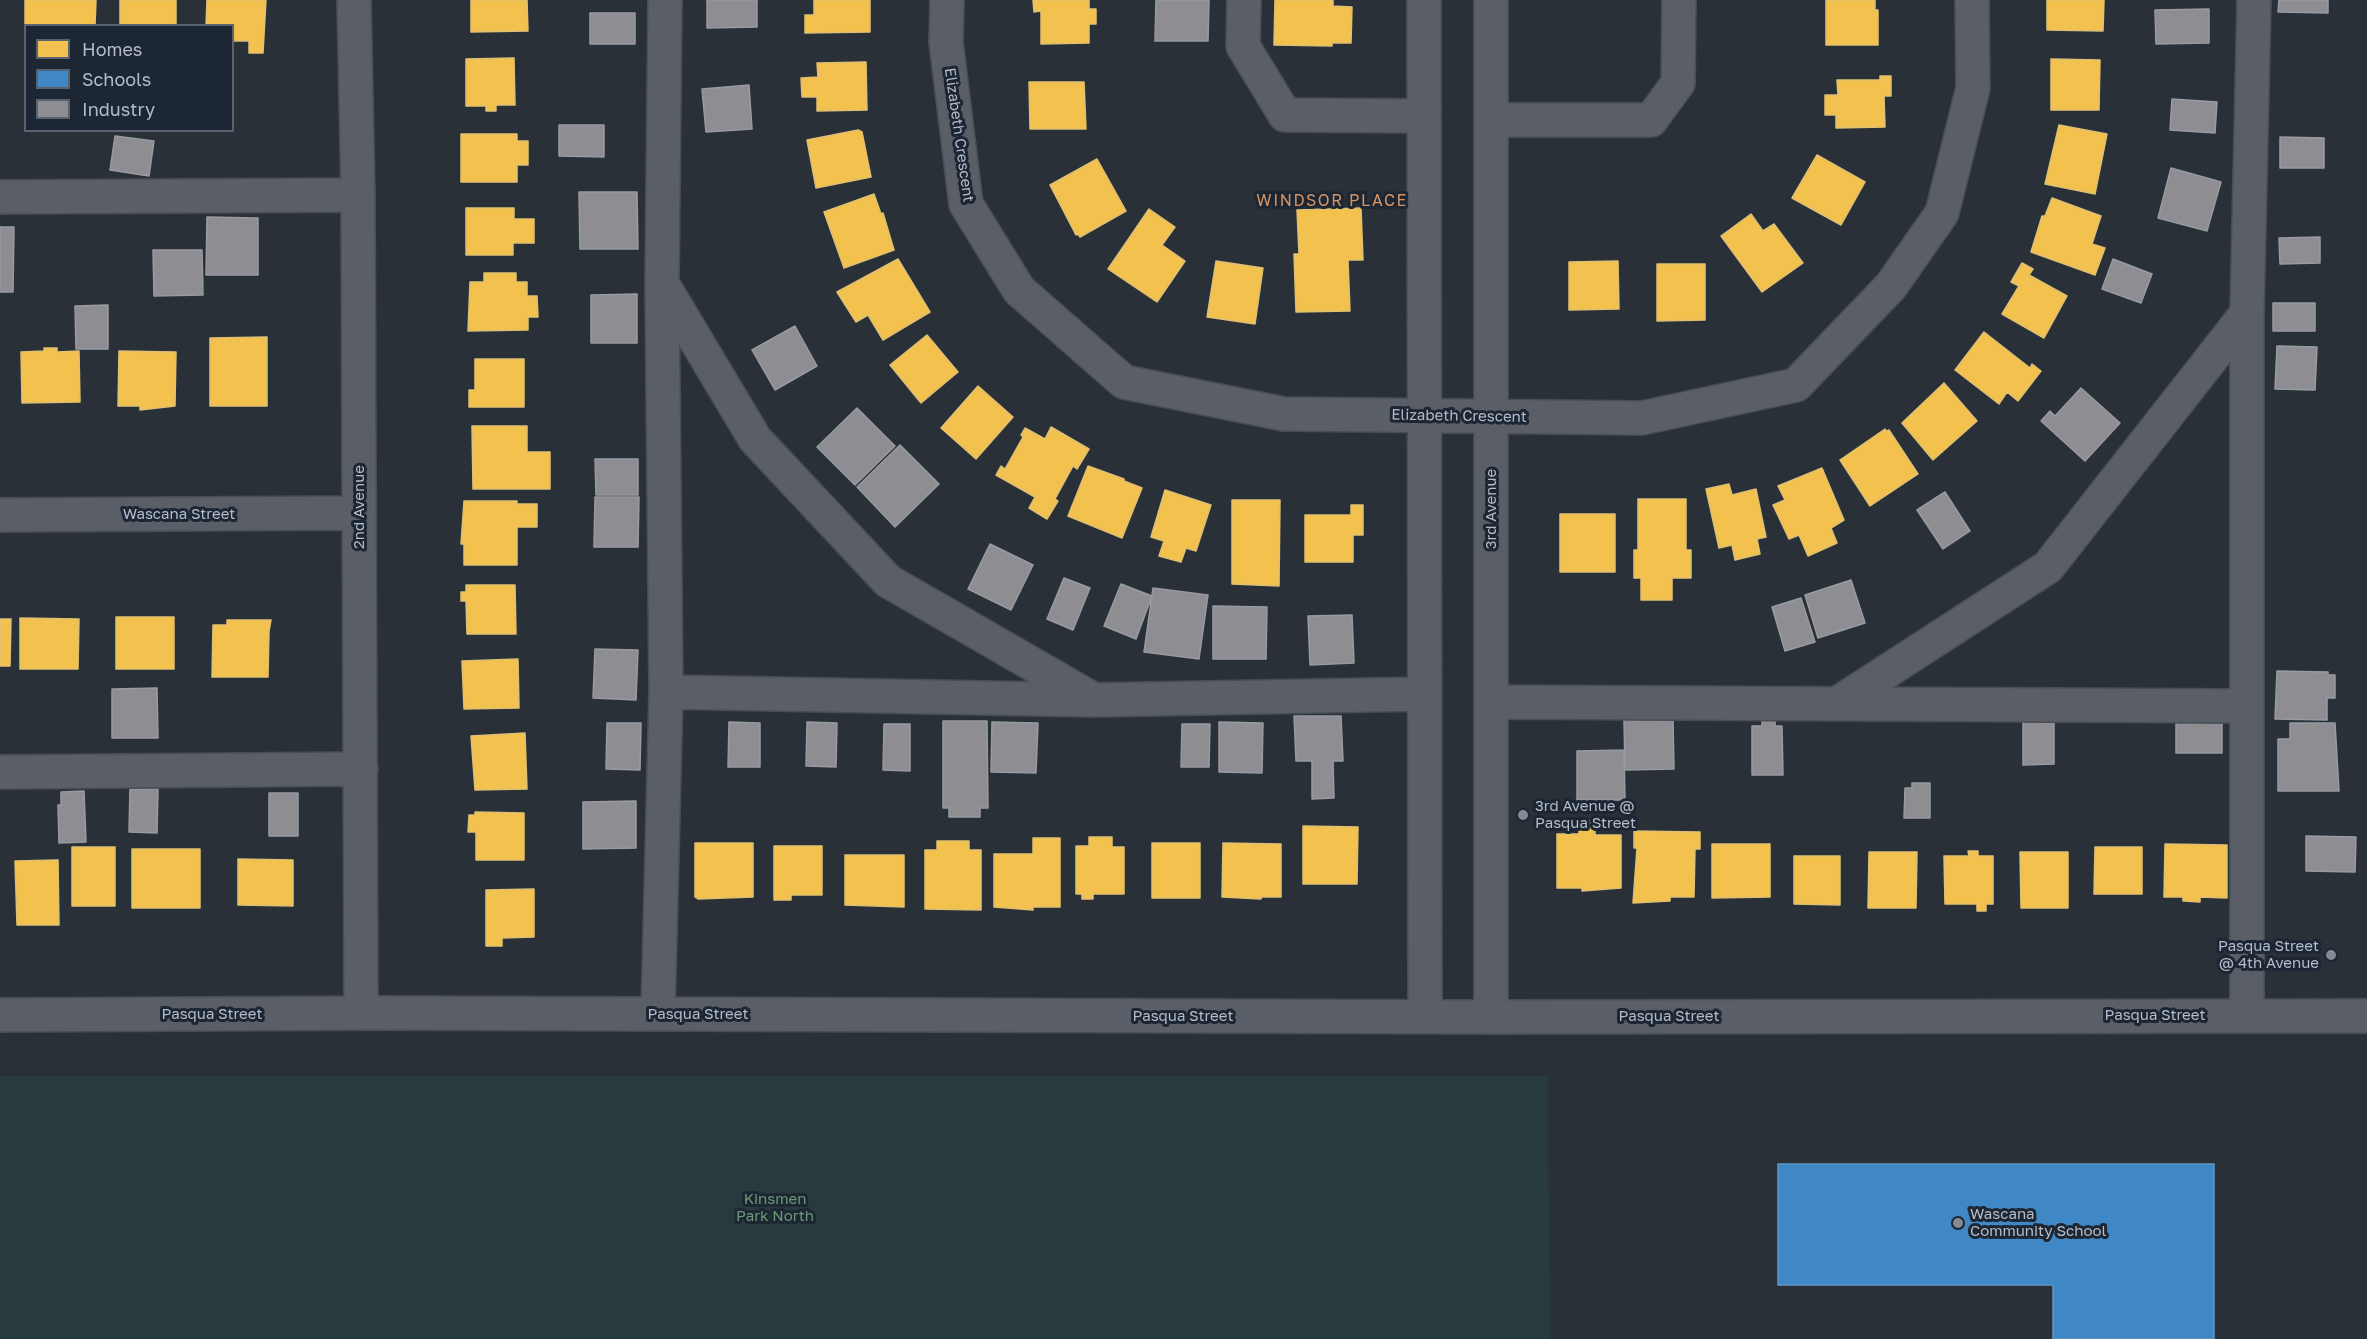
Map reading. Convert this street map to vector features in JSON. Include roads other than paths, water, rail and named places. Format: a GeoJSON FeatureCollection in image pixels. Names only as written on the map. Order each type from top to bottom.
{"type":"FeatureCollection","features":[{"type":"Feature","properties":{"kind":"street","name":"2nd Avenue"},"geometry":{"type":"LineString","coordinates":[[354,0],[361,1013]]}},
{"type":"Feature","properties":{"kind":"street"},"geometry":{"type":"LineString","coordinates":[[658,1014],[666,692],[662,284],[665,0]]}},
{"type":"Feature","properties":{"kind":"street","name":"Elizabeth Crescent"},"geometry":{"type":"LineString","coordinates":[[947,0],[946,42],[966,204],[1019,290],[1124,382],[1284,414],[1642,418],[1796,385],[1891,286],[1942,213],[1973,88],[1972,0]]}},
{"type":"Feature","properties":{"kind":"street"},"geometry":{"type":"LineString","coordinates":[[1244,0],[1243,46],[1285,115],[1424,116]]}},
{"type":"Feature","properties":{"kind":"street"},"geometry":{"type":"LineString","coordinates":[[1424,0],[1425,1016]]}},
{"type":"Feature","properties":{"kind":"street","name":"3rd Avenue"},"geometry":{"type":"LineString","coordinates":[[1491,0],[1491,1017]]}},
{"type":"Feature","properties":{"kind":"street"},"geometry":{"type":"LineString","coordinates":[[1491,120],[1651,120],[1678,83],[1679,0]]}},
{"type":"Feature","properties":{"kind":"street"},"geometry":{"type":"LineString","coordinates":[[2247,1015],[2245,706],[2247,313],[2254,0]]}},
{"type":"Feature","properties":{"kind":"street"},"geometry":{"type":"LineString","coordinates":[[0,197],[357,195]]}},
{"type":"Feature","properties":{"kind":"street"},"geometry":{"type":"LineString","coordinates":[[662,284],[755,439],[888,581],[1094,700]]}},
{"type":"Feature","properties":{"kind":"street"},"geometry":{"type":"LineString","coordinates":[[1838,703],[2048,567],[2247,313]]}},
{"type":"Feature","properties":{"kind":"street","name":"Wascana Street"},"geometry":{"type":"LineString","coordinates":[[0,515],[359,513]]}},
{"type":"Feature","properties":{"kind":"street"},"geometry":{"type":"LineString","coordinates":[[666,692],[1094,700],[1425,694]]}},
{"type":"Feature","properties":{"kind":"street"},"geometry":{"type":"LineString","coordinates":[[1491,702],[2245,706]]}},
{"type":"Feature","properties":{"kind":"street"},"geometry":{"type":"LineString","coordinates":[[0,772],[361,769]]}},
{"type":"Feature","properties":{"kind":"street","name":"Pasqua Street"},"geometry":{"type":"LineString","coordinates":[[0,1015],[361,1013],[1491,1017],[2367,1016]]}},
{"type":"Feature","properties":{"kind":"place","name":"3rd Avenue @ Pasqua Street"},"geometry":{"type":"Point","coordinates":[1523,815]}},
{"type":"Feature","properties":{"kind":"place","name":"Pasqua Street @ 4th Avenue"},"geometry":{"type":"Point","coordinates":[2331,955]}},
{"type":"Feature","properties":{"kind":"place","name":"Wascana Community School"},"geometry":{"type":"Point","coordinates":[1958,1223]}},
{"type":"Feature","properties":{"kind":"district","name":"WINDSOR PLACE"},"geometry":{"type":"Point","coordinates":[1332,201]}},
{"type":"Feature","properties":{"kind":"park label","name":"Kinsmen Park North"},"geometry":{"type":"Point","coordinates":[775,1208]}}]}
